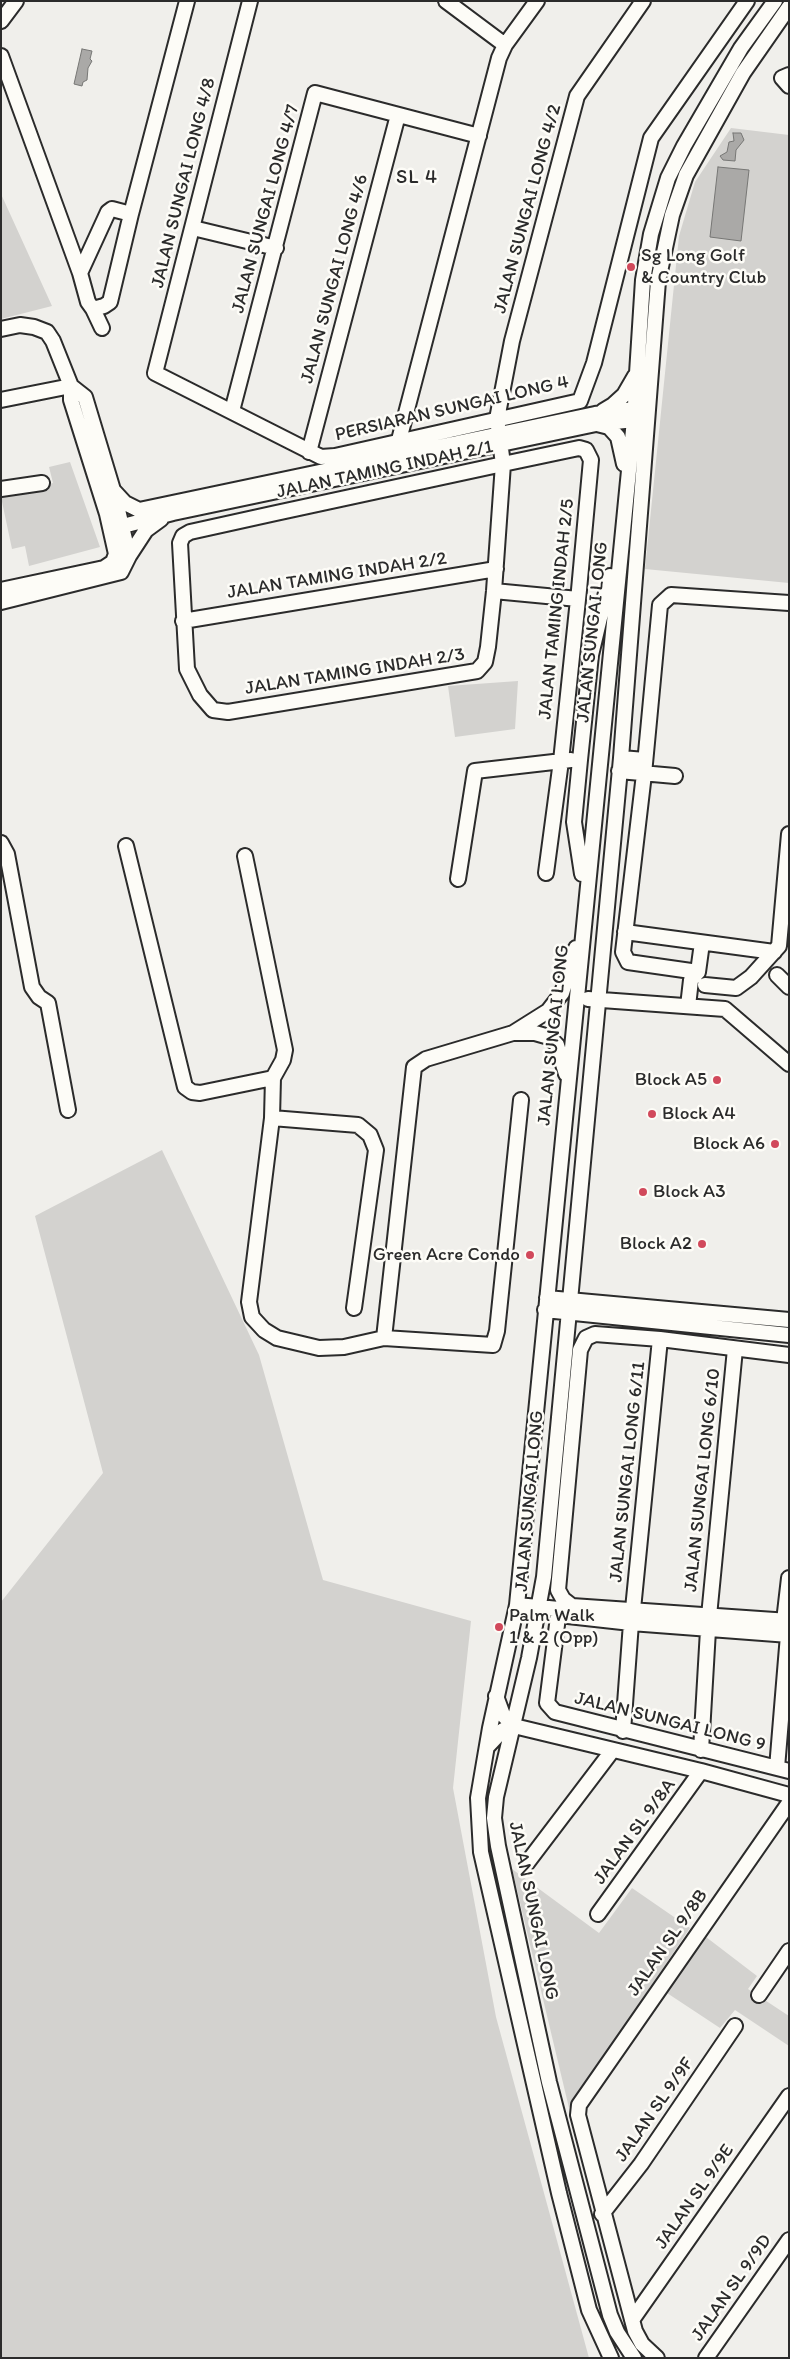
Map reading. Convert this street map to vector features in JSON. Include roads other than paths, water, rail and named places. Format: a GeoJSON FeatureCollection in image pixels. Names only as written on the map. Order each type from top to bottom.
{"type":"FeatureCollection","features":[{"type":"Feature","properties":{"kind":"street"},"geometry":{"type":"LineString","coordinates":[[1,21],[16,1]]}},
{"type":"Feature","properties":{"kind":"street"},"geometry":{"type":"LineString","coordinates":[[93,309],[110,302],[187,1]]}},
{"type":"Feature","properties":{"kind":"street","name":"JALAN SUNGAI LONG 4/8"},"geometry":{"type":"LineString","coordinates":[[155,374],[250,1]]}},
{"type":"Feature","properties":{"kind":"street"},"geometry":{"type":"LineString","coordinates":[[446,1],[506,45]]}},
{"type":"Feature","properties":{"kind":"street"},"geometry":{"type":"LineString","coordinates":[[399,440],[499,58],[537,1]]}},
{"type":"Feature","properties":{"kind":"street","name":"JALAN SUNGAI LONG 4/2"},"geometry":{"type":"LineString","coordinates":[[485,662],[494,592],[503,464],[499,432],[512,341],[577,96],[643,1]]}},
{"type":"Feature","properties":{"kind":"street","name":"PERSIARAN SUNGAI LONG 4"},"geometry":{"type":"LineString","coordinates":[[155,374],[321,457],[335,456],[399,440],[499,432],[575,403],[583,396],[594,363],[651,138],[657,126],[747,1]]}},
{"type":"Feature","properties":{"kind":"street","name":"JALAN SUNGAI LONG"},"geometry":{"type":"LineString","coordinates":[[634,2358],[617,2332],[610,2315],[549,2082],[498,1846],[494,1818],[496,1797],[514,1726],[539,1608],[569,1306],[596,999],[620,765],[647,431],[640,412],[636,375],[643,280],[651,234],[668,178],[684,146],[741,48],[775,1]]}},
{"type":"Feature","properties":{"kind":"street","name":"JALAN SUNGAI LONG"},"geometry":{"type":"LineString","coordinates":[[611,2358],[589,2310],[559,2193],[481,1852],[478,1798],[496,1696],[517,1605],[626,480],[640,412],[658,281],[672,215],[686,175],[743,73],[789,7]]}},
{"type":"Feature","properties":{"kind":"street"},"geometry":{"type":"LineString","coordinates":[[1,56],[80,274],[88,302],[102,328]]}},
{"type":"Feature","properties":{"kind":"street"},"geometry":{"type":"LineString","coordinates":[[789,75],[782,78],[789,86]]}},
{"type":"Feature","properties":{"kind":"street","name":"JALAN SUNGAI LONG 4/7"},"geometry":{"type":"LineString","coordinates":[[232,411],[316,93],[479,136]]}},
{"type":"Feature","properties":{"kind":"street","name":"JALAN SUNGAI LONG 4/6"},"geometry":{"type":"LineString","coordinates":[[309,452],[398,115]]}},
{"type":"Feature","properties":{"kind":"street"},"geometry":{"type":"LineString","coordinates":[[80,274],[108,212],[112,209],[131,214]]}},
{"type":"Feature","properties":{"kind":"street"},"geometry":{"type":"LineString","coordinates":[[193,228],[276,248]]}},
{"type":"Feature","properties":{"kind":"street"},"geometry":{"type":"LineString","coordinates":[[638,350],[651,338],[640,322]]}},
{"type":"Feature","properties":{"kind":"street"},"geometry":{"type":"LineString","coordinates":[[1,329],[20,325],[47,332],[71,386],[71,400],[129,556]]}},
{"type":"Feature","properties":{"kind":"street"},"geometry":{"type":"LineString","coordinates":[[597,418],[624,394],[636,375]]}},
{"type":"Feature","properties":{"kind":"street"},"geometry":{"type":"LineString","coordinates":[[1,400],[71,386],[85,397],[113,490],[116,523],[116,558],[110,566],[1,590]]}},
{"type":"Feature","properties":{"kind":"street"},"geometry":{"type":"LineString","coordinates":[[116,523],[139,510],[499,432],[640,412]]}},
{"type":"Feature","properties":{"kind":"street"},"geometry":{"type":"LineString","coordinates":[[597,418],[618,437],[624,458],[626,480]]}},
{"type":"Feature","properties":{"kind":"street"},"geometry":{"type":"LineString","coordinates":[[116,523],[173,513],[499,432]]}},
{"type":"Feature","properties":{"kind":"street","name":"JALAN TAMING INDAH 2/1"},"geometry":{"type":"LineString","coordinates":[[183,620],[180,543],[183,536],[190,532],[579,448],[586,450],[591,460]]}},
{"type":"Feature","properties":{"kind":"street","name":"JALAN TAMING INDAH 2/5"},"geometry":{"type":"LineString","coordinates":[[546,873],[561,761],[591,460]]}},
{"type":"Feature","properties":{"kind":"street"},"geometry":{"type":"LineString","coordinates":[[1,489],[42,483]]}},
{"type":"Feature","properties":{"kind":"street"},"geometry":{"type":"LineString","coordinates":[[113,490],[124,503],[139,510]]}},
{"type":"Feature","properties":{"kind":"street"},"geometry":{"type":"LineString","coordinates":[[1,602],[115,575],[126,568],[129,556],[151,525],[173,513]]}},
{"type":"Feature","properties":{"kind":"street"},"geometry":{"type":"LineString","coordinates":[[585,895],[574,822],[580,760],[591,655],[622,527]]}},
{"type":"Feature","properties":{"kind":"street","name":"JALAN TAMING INDAH 2/2"},"geometry":{"type":"LineString","coordinates":[[183,620],[496,569]]}},
{"type":"Feature","properties":{"kind":"street"},"geometry":{"type":"LineString","coordinates":[[494,592],[578,599]]}},
{"type":"Feature","properties":{"kind":"street"},"geometry":{"type":"LineString","coordinates":[[698,972],[628,962],[623,952],[645,767],[660,605],[671,595],[789,603]]}},
{"type":"Feature","properties":{"kind":"street","name":"JALAN TAMING INDAH 2/3"},"geometry":{"type":"LineString","coordinates":[[183,620],[187,669],[200,695],[213,710],[228,712],[477,671],[485,662]]}},
{"type":"Feature","properties":{"kind":"street"},"geometry":{"type":"LineString","coordinates":[[458,880],[475,771],[580,760]]}},
{"type":"Feature","properties":{"kind":"street"},"geometry":{"type":"LineString","coordinates":[[620,765],[645,767],[675,776]]}},
{"type":"Feature","properties":{"kind":"street"},"geometry":{"type":"LineString","coordinates":[[705,985],[736,988],[750,977],[774,952],[780,941],[789,834]]}},
{"type":"Feature","properties":{"kind":"street"},"geometry":{"type":"LineString","coordinates":[[126,846],[185,1087],[192,1092],[200,1093],[273,1078]]}},
{"type":"Feature","properties":{"kind":"street"},"geometry":{"type":"LineString","coordinates":[[3,850],[32,987],[39,997],[48,1004],[68,1110]]}},
{"type":"Feature","properties":{"kind":"street"},"geometry":{"type":"LineString","coordinates":[[245,856],[285,1050],[283,1060],[273,1078],[272,1118],[249,1302],[252,1317],[264,1330],[277,1338],[319,1348],[344,1347],[384,1338],[493,1346],[497,1331],[521,1100]]}},
{"type":"Feature","properties":{"kind":"street"},"geometry":{"type":"LineString","coordinates":[[384,1338],[414,1067],[426,1059],[513,1033],[548,1011],[562,993],[582,932]]}},
{"type":"Feature","properties":{"kind":"street"},"geometry":{"type":"LineString","coordinates":[[625,932],[774,952]]}},
{"type":"Feature","properties":{"kind":"street"},"geometry":{"type":"LineString","coordinates":[[694,1007],[691,980],[698,972],[702,943]]}},
{"type":"Feature","properties":{"kind":"street"},"geometry":{"type":"LineString","coordinates":[[698,972],[705,985]]}},
{"type":"Feature","properties":{"kind":"street"},"geometry":{"type":"LineString","coordinates":[[777,975],[789,987]]}},
{"type":"Feature","properties":{"kind":"street"},"geometry":{"type":"LineString","coordinates":[[694,1007],[705,985]]}},
{"type":"Feature","properties":{"kind":"street"},"geometry":{"type":"LineString","coordinates":[[576,998],[725,1009],[789,1064]]}},
{"type":"Feature","properties":{"kind":"street"},"geometry":{"type":"LineString","coordinates":[[513,1033],[535,1033],[549,1037],[557,1045],[568,1082]]}},
{"type":"Feature","properties":{"kind":"street"},"geometry":{"type":"LineString","coordinates":[[272,1118],[358,1125],[370,1135],[376,1150],[354,1308]]}},
{"type":"Feature","properties":{"kind":"street"},"geometry":{"type":"LineString","coordinates":[[546,1304],[789,1320]]}},
{"type":"Feature","properties":{"kind":"street"},"geometry":{"type":"LineString","coordinates":[[569,1306],[789,1335]]}},
{"type":"Feature","properties":{"kind":"street"},"geometry":{"type":"LineString","coordinates":[[788,1628],[632,1616],[572,1606],[563,1599],[558,1590],[580,1350],[586,1338],[595,1334],[660,1339],[789,1355]]}},
{"type":"Feature","properties":{"kind":"street","name":"JALAN SUNGAI LONG 6/11"},"geometry":{"type":"LineString","coordinates":[[623,1731],[632,1616],[660,1339]]}},
{"type":"Feature","properties":{"kind":"street","name":"JALAN SUNGAI LONG 6/10"},"geometry":{"type":"LineString","coordinates":[[701,1750],[708,1623],[736,1349]]}},
{"type":"Feature","properties":{"kind":"street"},"geometry":{"type":"LineString","coordinates":[[539,1380],[560,1382]]}},
{"type":"Feature","properties":{"kind":"street"},"geometry":{"type":"LineString","coordinates":[[783,1770],[789,1578]]}},
{"type":"Feature","properties":{"kind":"street"},"geometry":{"type":"LineString","coordinates":[[517,1605],[559,1609],[559,1615],[632,1616]]}},
{"type":"Feature","properties":{"kind":"street","name":"JALAN SUNGAI LONG 9"},"geometry":{"type":"LineString","coordinates":[[559,1615],[547,1703],[555,1712],[623,1731],[783,1770]]}},
{"type":"Feature","properties":{"kind":"street"},"geometry":{"type":"LineString","coordinates":[[496,1696],[503,1715],[514,1726],[701,1772],[789,1796]]}},
{"type":"Feature","properties":{"kind":"street"},"geometry":{"type":"LineString","coordinates":[[518,1707],[535,1732]]}},
{"type":"Feature","properties":{"kind":"street"},"geometry":{"type":"LineString","coordinates":[[486,1747],[503,1730],[514,1726]]}},
{"type":"Feature","properties":{"kind":"street"},"geometry":{"type":"LineString","coordinates":[[508,1750],[535,1732]]}},
{"type":"Feature","properties":{"kind":"street"},"geometry":{"type":"LineString","coordinates":[[527,1863],[612,1750]]}},
{"type":"Feature","properties":{"kind":"street","name":"JALAN SL 9/8A"},"geometry":{"type":"LineString","coordinates":[[598,1914],[701,1772]]}},
{"type":"Feature","properties":{"kind":"street","name":"JALAN SL 9/8B"},"geometry":{"type":"LineString","coordinates":[[602,2214],[578,2115],[579,2105],[789,1803]]}},
{"type":"Feature","properties":{"kind":"street"},"geometry":{"type":"LineString","coordinates":[[759,1995],[789,1951]]}},
{"type":"Feature","properties":{"kind":"street","name":"JALAN SL 9/9F"},"geometry":{"type":"LineString","coordinates":[[602,2214],[620,2193],[735,2026]]}},
{"type":"Feature","properties":{"kind":"street","name":"JALAN SL 9/9E"},"geometry":{"type":"LineString","coordinates":[[632,2320],[789,2096]]}},
{"type":"Feature","properties":{"kind":"street"},"geometry":{"type":"LineString","coordinates":[[602,2214],[632,2320],[642,2344],[657,2358]]}},
{"type":"Feature","properties":{"kind":"street","name":"JALAN SL 9/9D"},"geometry":{"type":"LineString","coordinates":[[706,2358],[789,2240]]}},
{"type":"Feature","properties":{"kind":"place","name":"Sg Long Golf & Country Club"},"geometry":{"type":"Point","coordinates":[631,267]}},
{"type":"Feature","properties":{"kind":"place","name":"Block A5"},"geometry":{"type":"Point","coordinates":[717,1080]}},
{"type":"Feature","properties":{"kind":"place","name":"Block A4"},"geometry":{"type":"Point","coordinates":[652,1114]}},
{"type":"Feature","properties":{"kind":"place","name":"Block A6"},"geometry":{"type":"Point","coordinates":[775,1144]}},
{"type":"Feature","properties":{"kind":"place","name":"Block A3"},"geometry":{"type":"Point","coordinates":[643,1192]}},
{"type":"Feature","properties":{"kind":"place","name":"Block A2"},"geometry":{"type":"Point","coordinates":[702,1244]}},
{"type":"Feature","properties":{"kind":"place","name":"Green Acre Condo"},"geometry":{"type":"Point","coordinates":[530,1255]}},
{"type":"Feature","properties":{"kind":"place","name":"Palm Walk 1 & 2 (Opp)"},"geometry":{"type":"Point","coordinates":[499,1627]}},
{"type":"Feature","properties":{"kind":"district","name":"SL 4"},"geometry":{"type":"Point","coordinates":[417,178]}}]}
